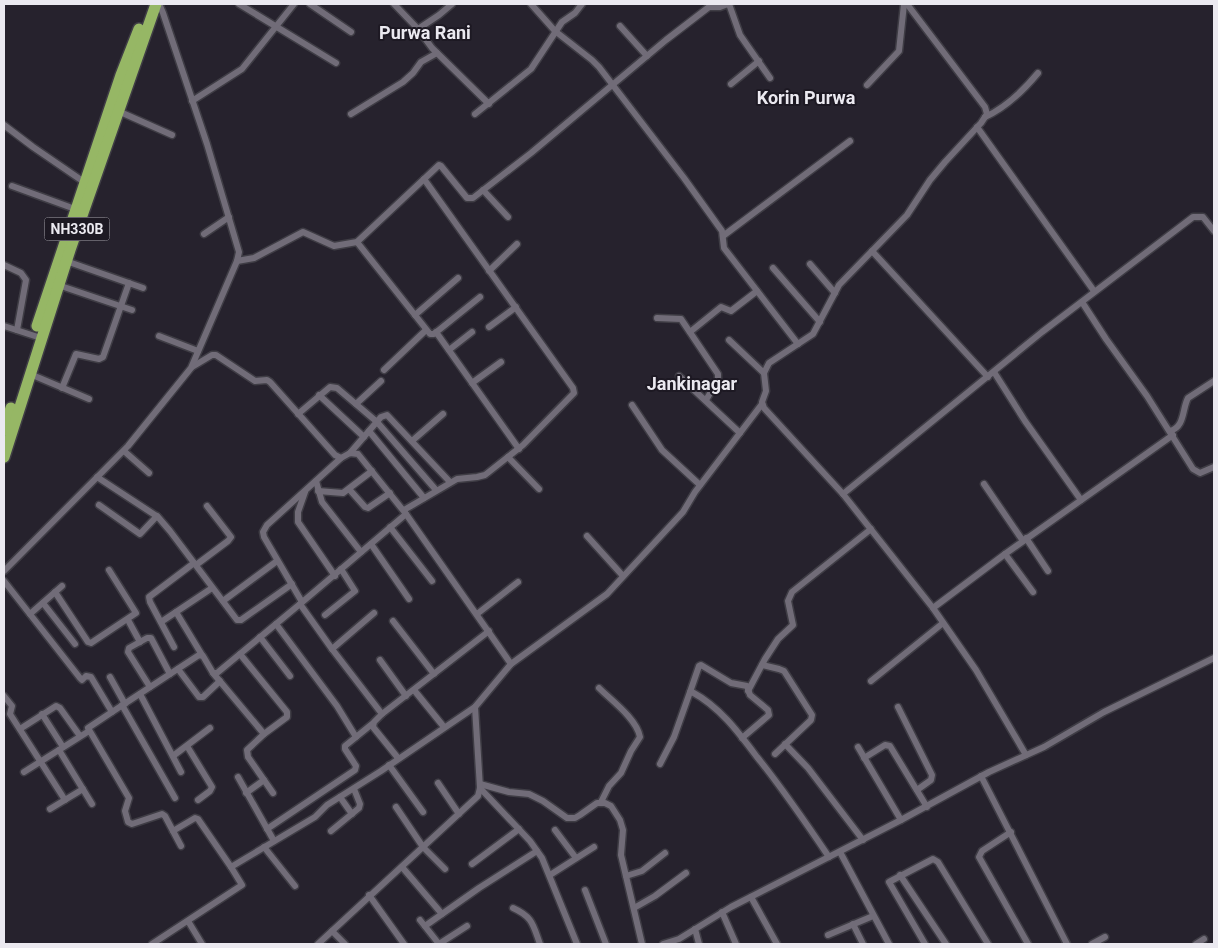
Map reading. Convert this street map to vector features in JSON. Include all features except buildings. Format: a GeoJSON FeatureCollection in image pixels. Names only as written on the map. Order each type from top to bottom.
{"type":"FeatureCollection","features":[{"type":"Feature","properties":{"kind":"highway","name":"NH330B"},"geometry":{"type":"LineString","coordinates":[[4,430],[8,406],[58,285],[121,75],[149,4]]}},
{"type":"Feature","properties":{"kind":"highway","name":"NH330B"},"geometry":{"type":"LineString","coordinates":[[4,457],[30,374],[38,336],[75,209],[88,185],[118,111],[156,4]]}},
{"type":"Feature","properties":{"kind":"street"},"geometry":{"type":"LineString","coordinates":[[4,571],[124,450],[191,368],[237,261],[239,252],[229,217],[164,13],[160,6],[156,4]]}},
{"type":"Feature","properties":{"kind":"street"},"geometry":{"type":"LineString","coordinates":[[239,4],[336,63]]}},
{"type":"Feature","properties":{"kind":"street"},"geometry":{"type":"LineString","coordinates":[[192,101],[242,69],[294,4]]}},
{"type":"Feature","properties":{"kind":"street"},"geometry":{"type":"LineString","coordinates":[[310,4],[351,32]]}},
{"type":"Feature","properties":{"kind":"street"},"geometry":{"type":"LineString","coordinates":[[394,4],[418,29],[436,53],[489,104]]}},
{"type":"Feature","properties":{"kind":"street"},"geometry":{"type":"LineString","coordinates":[[418,29],[452,4]]}},
{"type":"Feature","properties":{"kind":"street"},"geometry":{"type":"LineString","coordinates":[[531,4],[556,31],[592,60],[613,84],[722,231],[724,248],[798,344]]}},
{"type":"Feature","properties":{"kind":"street"},"geometry":{"type":"LineString","coordinates":[[476,114],[531,69],[564,20],[582,4]]}},
{"type":"Feature","properties":{"kind":"street"},"geometry":{"type":"LineString","coordinates":[[237,261],[254,258],[303,232],[334,246],[356,242],[439,165],[468,198],[473,198],[709,8],[728,4],[740,35],[770,78]]}},
{"type":"Feature","properties":{"kind":"street"},"geometry":{"type":"LineString","coordinates":[[867,86],[899,51],[906,4]]}},
{"type":"Feature","properties":{"kind":"street"},"geometry":{"type":"LineString","coordinates":[[231,867],[315,817],[327,805],[475,707],[511,664],[600,600],[683,512],[700,485],[762,404],[766,390],[764,373],[769,363],[813,334],[839,285],[907,215],[937,172],[985,117],[987,111],[985,107],[906,4]]}},
{"type":"Feature","properties":{"kind":"street"},"geometry":{"type":"LineString","coordinates":[[620,26],[647,56]]}},
{"type":"Feature","properties":{"kind":"street"},"geometry":{"type":"LineString","coordinates":[[351,114],[403,82],[421,62],[436,53]]}},
{"type":"Feature","properties":{"kind":"street"},"geometry":{"type":"LineString","coordinates":[[730,84],[759,61]]}},
{"type":"Feature","properties":{"kind":"street"},"geometry":{"type":"LineString","coordinates":[[985,117],[1007,105],[1025,89],[1038,73]]}},
{"type":"Feature","properties":{"kind":"street"},"geometry":{"type":"LineString","coordinates":[[118,111],[172,134]]}},
{"type":"Feature","properties":{"kind":"street"},"geometry":{"type":"LineString","coordinates":[[4,125],[88,185]]}},
{"type":"Feature","properties":{"kind":"street"},"geometry":{"type":"LineString","coordinates":[[977,128],[1094,291]]}},
{"type":"Feature","properties":{"kind":"street"},"geometry":{"type":"LineString","coordinates":[[723,236],[850,141]]}},
{"type":"Feature","properties":{"kind":"street"},"geometry":{"type":"LineString","coordinates":[[214,673],[217,673],[335,576],[405,512],[450,482],[462,477],[482,477],[518,449],[573,396],[574,390],[424,179]]}},
{"type":"Feature","properties":{"kind":"street"},"geometry":{"type":"LineString","coordinates":[[12,186],[75,209]]}},
{"type":"Feature","properties":{"kind":"street"},"geometry":{"type":"LineString","coordinates":[[483,190],[508,217]]}},
{"type":"Feature","properties":{"kind":"street"},"geometry":{"type":"LineString","coordinates":[[204,234],[229,217]]}},
{"type":"Feature","properties":{"kind":"street"},"geometry":{"type":"LineString","coordinates":[[843,494],[1042,332],[1194,217],[1203,217],[1214,231]]}},
{"type":"Feature","properties":{"kind":"street"},"geometry":{"type":"LineString","coordinates":[[356,242],[426,330],[432,334],[480,297]]}},
{"type":"Feature","properties":{"kind":"street"},"geometry":{"type":"LineString","coordinates":[[489,270],[517,244]]}},
{"type":"Feature","properties":{"kind":"street"},"geometry":{"type":"LineString","coordinates":[[872,251],[988,377]]}},
{"type":"Feature","properties":{"kind":"street"},"geometry":{"type":"LineString","coordinates":[[66,261],[143,288]]}},
{"type":"Feature","properties":{"kind":"street"},"geometry":{"type":"LineString","coordinates":[[810,264],[835,293]]}},
{"type":"Feature","properties":{"kind":"street"},"geometry":{"type":"LineString","coordinates":[[4,265],[21,273],[26,280],[17,330]]}},
{"type":"Feature","properties":{"kind":"street"},"geometry":{"type":"LineString","coordinates":[[773,268],[820,322]]}},
{"type":"Feature","properties":{"kind":"street"},"geometry":{"type":"LineString","coordinates":[[415,316],[458,278]]}},
{"type":"Feature","properties":{"kind":"street"},"geometry":{"type":"LineString","coordinates":[[62,388],[76,354],[99,359],[103,357],[130,283]]}},
{"type":"Feature","properties":{"kind":"street"},"geometry":{"type":"LineString","coordinates":[[58,285],[132,310]]}},
{"type":"Feature","properties":{"kind":"street"},"geometry":{"type":"LineString","coordinates":[[690,332],[721,307],[731,312],[757,291]]}},
{"type":"Feature","properties":{"kind":"street"},"geometry":{"type":"LineString","coordinates":[[1082,302],[1195,471],[1203,473],[1214,468]]}},
{"type":"Feature","properties":{"kind":"street"},"geometry":{"type":"LineString","coordinates":[[489,328],[516,308]]}},
{"type":"Feature","properties":{"kind":"street"},"geometry":{"type":"LineString","coordinates":[[657,318],[681,320],[718,374],[718,380],[706,400]]}},
{"type":"Feature","properties":{"kind":"street"},"geometry":{"type":"LineString","coordinates":[[4,326],[38,336]]}},
{"type":"Feature","properties":{"kind":"street"},"geometry":{"type":"LineString","coordinates":[[384,370],[426,330]]}},
{"type":"Feature","properties":{"kind":"street"},"geometry":{"type":"LineString","coordinates":[[436,332],[518,449]]}},
{"type":"Feature","properties":{"kind":"street"},"geometry":{"type":"LineString","coordinates":[[449,350],[472,332]]}},
{"type":"Feature","properties":{"kind":"street"},"geometry":{"type":"LineString","coordinates":[[159,336],[198,351]]}},
{"type":"Feature","properties":{"kind":"street"},"geometry":{"type":"LineString","coordinates":[[729,340],[764,373]]}},
{"type":"Feature","properties":{"kind":"street"},"geometry":{"type":"LineString","coordinates":[[191,368],[212,355],[216,355],[255,381],[267,380],[335,456],[341,458]]}},
{"type":"Feature","properties":{"kind":"street"},"geometry":{"type":"LineString","coordinates":[[472,383],[501,362]]}},
{"type":"Feature","properties":{"kind":"street"},"geometry":{"type":"LineString","coordinates":[[994,372],[1025,421],[1080,500]]}},
{"type":"Feature","properties":{"kind":"street"},"geometry":{"type":"LineString","coordinates":[[30,374],[88,399]]}},
{"type":"Feature","properties":{"kind":"street"},"geometry":{"type":"LineString","coordinates":[[679,376],[740,433]]}},
{"type":"Feature","properties":{"kind":"street"},"geometry":{"type":"LineString","coordinates":[[356,404],[381,381]]}},
{"type":"Feature","properties":{"kind":"street"},"geometry":{"type":"LineString","coordinates":[[933,608],[1176,429],[1180,423],[1188,398],[1214,381]]}},
{"type":"Feature","properties":{"kind":"street"},"geometry":{"type":"LineString","coordinates":[[298,414],[330,387],[334,387],[377,422],[436,490]]}},
{"type":"Feature","properties":{"kind":"street"},"geometry":{"type":"LineString","coordinates":[[320,395],[364,437]]}},
{"type":"Feature","properties":{"kind":"street"},"geometry":{"type":"LineString","coordinates":[[762,404],[843,494],[933,608],[976,670],[1026,755]]}},
{"type":"Feature","properties":{"kind":"street"},"geometry":{"type":"LineString","coordinates":[[632,405],[662,450],[700,485]]}},
{"type":"Feature","properties":{"kind":"street"},"geometry":{"type":"LineString","coordinates":[[412,441],[443,414]]}},
{"type":"Feature","properties":{"kind":"street"},"geometry":{"type":"LineString","coordinates":[[382,714],[332,649],[301,603],[292,584],[264,538],[263,532],[267,525],[341,458],[350,453],[384,415],[390,417],[450,482]]}},
{"type":"Feature","properties":{"kind":"street"},"geometry":{"type":"LineString","coordinates":[[369,431],[424,498]]}},
{"type":"Feature","properties":{"kind":"street"},"geometry":{"type":"LineString","coordinates":[[124,450],[149,473]]}},
{"type":"Feature","properties":{"kind":"street"},"geometry":{"type":"LineString","coordinates":[[350,453],[358,454],[405,512],[511,664]]}},
{"type":"Feature","properties":{"kind":"street"},"geometry":{"type":"LineString","coordinates":[[508,457],[538,489]]}},
{"type":"Feature","properties":{"kind":"street"},"geometry":{"type":"LineString","coordinates":[[318,491],[340,494],[349,490],[372,472]]}},
{"type":"Feature","properties":{"kind":"street"},"geometry":{"type":"LineString","coordinates":[[97,477],[156,516],[170,531],[239,621],[292,584]]}},
{"type":"Feature","properties":{"kind":"street"},"geometry":{"type":"LineString","coordinates":[[316,481],[322,502],[361,552]]}},
{"type":"Feature","properties":{"kind":"street"},"geometry":{"type":"LineString","coordinates":[[984,484],[1048,571]]}},
{"type":"Feature","properties":{"kind":"street"},"geometry":{"type":"LineString","coordinates":[[306,490],[298,512],[298,522],[335,576]]}},
{"type":"Feature","properties":{"kind":"street"},"geometry":{"type":"LineString","coordinates":[[349,490],[368,508],[390,493]]}},
{"type":"Feature","properties":{"kind":"street"},"geometry":{"type":"LineString","coordinates":[[99,505],[140,534],[156,516]]}},
{"type":"Feature","properties":{"kind":"street"},"geometry":{"type":"LineString","coordinates":[[174,647],[149,597],[228,541],[231,536],[207,506]]}},
{"type":"Feature","properties":{"kind":"street"},"geometry":{"type":"LineString","coordinates":[[390,527],[432,581]]}},
{"type":"Feature","properties":{"kind":"street"},"geometry":{"type":"LineString","coordinates":[[748,691],[778,639],[794,625],[788,601],[792,592],[871,529]]}},
{"type":"Feature","properties":{"kind":"street"},"geometry":{"type":"LineString","coordinates":[[587,536],[623,576]]}},
{"type":"Feature","properties":{"kind":"street"},"geometry":{"type":"LineString","coordinates":[[371,544],[409,599]]}},
{"type":"Feature","properties":{"kind":"street"},"geometry":{"type":"LineString","coordinates":[[1005,554],[1033,592]]}},
{"type":"Feature","properties":{"kind":"street"},"geometry":{"type":"LineString","coordinates":[[223,602],[277,561]]}},
{"type":"Feature","properties":{"kind":"street"},"geometry":{"type":"LineString","coordinates":[[325,615],[355,591],[341,569]]}},
{"type":"Feature","properties":{"kind":"street"},"geometry":{"type":"LineString","coordinates":[[55,592],[89,643],[128,620],[136,611],[109,570]]}},
{"type":"Feature","properties":{"kind":"street"},"geometry":{"type":"LineString","coordinates":[[4,582],[80,678],[82,680],[86,676],[91,677],[112,712]]}},
{"type":"Feature","properties":{"kind":"street"},"geometry":{"type":"LineString","coordinates":[[477,614],[518,582]]}},
{"type":"Feature","properties":{"kind":"street"},"geometry":{"type":"LineString","coordinates":[[30,614],[62,586]]}},
{"type":"Feature","properties":{"kind":"street"},"geometry":{"type":"LineString","coordinates":[[161,622],[212,588]]}},
{"type":"Feature","properties":{"kind":"street"},"geometry":{"type":"LineString","coordinates":[[43,603],[75,644]]}},
{"type":"Feature","properties":{"kind":"street"},"geometry":{"type":"LineString","coordinates":[[176,612],[214,673],[264,734]]}},
{"type":"Feature","properties":{"kind":"street"},"geometry":{"type":"LineString","coordinates":[[332,649],[374,613]]}},
{"type":"Feature","properties":{"kind":"street"},"geometry":{"type":"LineString","coordinates":[[128,620],[140,642]]}},
{"type":"Feature","properties":{"kind":"street"},"geometry":{"type":"LineString","coordinates":[[393,621],[434,674]]}},
{"type":"Feature","properties":{"kind":"street"},"geometry":{"type":"LineString","coordinates":[[871,681],[944,623]]}},
{"type":"Feature","properties":{"kind":"street"},"geometry":{"type":"LineString","coordinates":[[276,624],[338,706],[356,737]]}},
{"type":"Feature","properties":{"kind":"street"},"geometry":{"type":"LineString","coordinates":[[267,828],[355,770],[356,766],[345,749],[346,745],[382,714],[489,631]]}},
{"type":"Feature","properties":{"kind":"street"},"geometry":{"type":"LineString","coordinates":[[260,637],[290,676]]}},
{"type":"Feature","properties":{"kind":"street"},"geometry":{"type":"LineString","coordinates":[[150,688],[128,652],[129,648],[149,638],[153,640],[170,674]]}},
{"type":"Feature","properties":{"kind":"street"},"geometry":{"type":"LineString","coordinates":[[24,772],[89,730],[90,726],[202,654]]}},
{"type":"Feature","properties":{"kind":"street"},"geometry":{"type":"LineString","coordinates":[[240,654],[287,712],[286,717],[248,748],[247,754],[273,793]]}},
{"type":"Feature","properties":{"kind":"street"},"geometry":{"type":"LineString","coordinates":[[663,944],[679,939],[722,912],[901,820],[981,776],[1044,747],[1104,712],[1214,658]]}},
{"type":"Feature","properties":{"kind":"street"},"geometry":{"type":"LineString","coordinates":[[380,660],[406,696]]}},
{"type":"Feature","properties":{"kind":"street"},"geometry":{"type":"LineString","coordinates":[[660,764],[674,737],[699,666],[701,665],[731,682],[745,685],[752,696],[768,710],[769,714],[742,738]]}},
{"type":"Feature","properties":{"kind":"street"},"geometry":{"type":"LineString","coordinates":[[762,665],[783,670],[812,715],[811,720],[775,754]]}},
{"type":"Feature","properties":{"kind":"street"},"geometry":{"type":"LineString","coordinates":[[178,669],[199,697],[203,696],[220,681]]}},
{"type":"Feature","properties":{"kind":"street"},"geometry":{"type":"LineString","coordinates":[[110,677],[176,798]]}},
{"type":"Feature","properties":{"kind":"street"},"geometry":{"type":"LineString","coordinates":[[599,688],[632,721],[640,737],[631,751],[621,774],[609,786],[601,802]]}},
{"type":"Feature","properties":{"kind":"street"},"geometry":{"type":"LineString","coordinates":[[414,690],[444,727]]}},
{"type":"Feature","properties":{"kind":"street"},"geometry":{"type":"LineString","coordinates":[[690,692],[718,711],[742,738],[798,810],[829,857]]}},
{"type":"Feature","properties":{"kind":"street"},"geometry":{"type":"LineString","coordinates":[[140,694],[181,772]]}},
{"type":"Feature","properties":{"kind":"street"},"geometry":{"type":"LineString","coordinates":[[4,696],[12,706],[10,714],[65,800]]}},
{"type":"Feature","properties":{"kind":"street"},"geometry":{"type":"LineString","coordinates":[[20,728],[53,707],[58,707],[80,736]]}},
{"type":"Feature","properties":{"kind":"street"},"geometry":{"type":"LineString","coordinates":[[318,944],[475,799],[480,786],[475,707]]}},
{"type":"Feature","properties":{"kind":"street"},"geometry":{"type":"LineString","coordinates":[[898,707],[932,775],[931,780],[917,790]]}},
{"type":"Feature","properties":{"kind":"street"},"geometry":{"type":"LineString","coordinates":[[42,714],[92,804]]}},
{"type":"Feature","properties":{"kind":"street"},"geometry":{"type":"LineString","coordinates":[[372,724],[398,758]]}},
{"type":"Feature","properties":{"kind":"street"},"geometry":{"type":"LineString","coordinates":[[173,756],[210,728]]}},
{"type":"Feature","properties":{"kind":"street"},"geometry":{"type":"LineString","coordinates":[[89,730],[129,798],[125,811],[128,822],[132,824],[162,814],[181,846]]}},
{"type":"Feature","properties":{"kind":"street"},"geometry":{"type":"LineString","coordinates":[[785,744],[808,768],[862,840]]}},
{"type":"Feature","properties":{"kind":"street"},"geometry":{"type":"LineString","coordinates":[[864,758],[885,745],[890,746],[927,806]]}},
{"type":"Feature","properties":{"kind":"street"},"geometry":{"type":"LineString","coordinates":[[187,746],[212,787],[210,791],[198,800]]}},
{"type":"Feature","properties":{"kind":"street"},"geometry":{"type":"LineString","coordinates":[[858,747],[901,820]]}},
{"type":"Feature","properties":{"kind":"street"},"geometry":{"type":"LineString","coordinates":[[390,765],[423,812]]}},
{"type":"Feature","properties":{"kind":"street"},"geometry":{"type":"LineString","coordinates":[[981,776],[1067,944]]}},
{"type":"Feature","properties":{"kind":"street"},"geometry":{"type":"LineString","coordinates":[[238,778],[274,842]]}},
{"type":"Feature","properties":{"kind":"street"},"geometry":{"type":"LineString","coordinates":[[246,793],[264,780]]}},
{"type":"Feature","properties":{"kind":"street"},"geometry":{"type":"LineString","coordinates":[[438,783],[459,814]]}},
{"type":"Feature","properties":{"kind":"street"},"geometry":{"type":"LineString","coordinates":[[480,786],[529,794],[543,800],[567,818],[580,816],[596,803],[601,802],[611,806],[620,820],[623,835],[621,855],[642,944]]}},
{"type":"Feature","properties":{"kind":"street"},"geometry":{"type":"LineString","coordinates":[[480,786],[538,851],[550,875],[577,944]]}},
{"type":"Feature","properties":{"kind":"street"},"geometry":{"type":"LineString","coordinates":[[331,831],[360,806],[354,788]]}},
{"type":"Feature","properties":{"kind":"street"},"geometry":{"type":"LineString","coordinates":[[50,809],[83,789]]}},
{"type":"Feature","properties":{"kind":"street"},"geometry":{"type":"LineString","coordinates":[[340,797],[352,814]]}},
{"type":"Feature","properties":{"kind":"street"},"geometry":{"type":"LineString","coordinates":[[396,807],[423,847],[445,869]]}},
{"type":"Feature","properties":{"kind":"street"},"geometry":{"type":"LineString","coordinates":[[152,944],[240,887],[241,883],[197,818],[173,831]]}},
{"type":"Feature","properties":{"kind":"street"},"geometry":{"type":"LineString","coordinates":[[472,864],[519,829]]}},
{"type":"Feature","properties":{"kind":"street"},"geometry":{"type":"LineString","coordinates":[[555,830],[576,858]]}},
{"type":"Feature","properties":{"kind":"street"},"geometry":{"type":"LineString","coordinates":[[1010,832],[982,852],[979,857],[1028,944]]}},
{"type":"Feature","properties":{"kind":"street"},"geometry":{"type":"LineString","coordinates":[[264,847],[295,886]]}},
{"type":"Feature","properties":{"kind":"street"},"geometry":{"type":"LineString","coordinates":[[550,875],[594,847]]}},
{"type":"Feature","properties":{"kind":"street"},"geometry":{"type":"LineString","coordinates":[[425,926],[479,888],[538,851]]}},
{"type":"Feature","properties":{"kind":"street"},"geometry":{"type":"LineString","coordinates":[[626,876],[642,871],[665,852]]}},
{"type":"Feature","properties":{"kind":"street"},"geometry":{"type":"LineString","coordinates":[[840,852],[889,944]]}},
{"type":"Feature","properties":{"kind":"street"},"geometry":{"type":"LineString","coordinates":[[925,944],[889,884],[890,880],[932,859],[938,862],[988,944]]}},
{"type":"Feature","properties":{"kind":"street"},"geometry":{"type":"LineString","coordinates":[[402,867],[442,914]]}},
{"type":"Feature","properties":{"kind":"street"},"geometry":{"type":"LineString","coordinates":[[634,908],[686,873]]}},
{"type":"Feature","properties":{"kind":"street"},"geometry":{"type":"LineString","coordinates":[[900,875],[946,944]]}},
{"type":"Feature","properties":{"kind":"street"},"geometry":{"type":"LineString","coordinates":[[585,890],[606,944]]}},
{"type":"Feature","properties":{"kind":"street"},"geometry":{"type":"LineString","coordinates":[[369,895],[404,944]]}},
{"type":"Feature","properties":{"kind":"street"},"geometry":{"type":"LineString","coordinates":[[751,897],[777,944]]}},
{"type":"Feature","properties":{"kind":"street"},"geometry":{"type":"LineString","coordinates":[[513,908],[530,918],[540,944]]}},
{"type":"Feature","properties":{"kind":"street"},"geometry":{"type":"LineString","coordinates":[[722,912],[736,944]]}},
{"type":"Feature","properties":{"kind":"street"},"geometry":{"type":"LineString","coordinates":[[828,935],[873,916]]}},
{"type":"Feature","properties":{"kind":"street"},"geometry":{"type":"LineString","coordinates":[[188,920],[202,944]]}},
{"type":"Feature","properties":{"kind":"street"},"geometry":{"type":"LineString","coordinates":[[420,920],[436,943],[467,926]]}},
{"type":"Feature","properties":{"kind":"street"},"geometry":{"type":"LineString","coordinates":[[853,924],[863,944]]}},
{"type":"Feature","properties":{"kind":"street"},"geometry":{"type":"LineString","coordinates":[[695,929],[699,944]]}},
{"type":"Feature","properties":{"kind":"street"},"geometry":{"type":"LineString","coordinates":[[332,931],[345,944]]}},
{"type":"Feature","properties":{"kind":"street"},"geometry":{"type":"LineString","coordinates":[[1092,944],[1105,937]]}},
{"type":"Feature","properties":{"kind":"street"},"geometry":{"type":"LineString","coordinates":[[1196,944],[1204,939]]}},
{"type":"Feature","properties":{"kind":"district","name":"Purwa Rani"},"geometry":{"type":"Point","coordinates":[425,32]}},
{"type":"Feature","properties":{"kind":"district","name":"Korin Purwa"},"geometry":{"type":"Point","coordinates":[806,97]}},
{"type":"Feature","properties":{"kind":"district","name":"Jankinagar"},"geometry":{"type":"Point","coordinates":[692,383]}}]}
